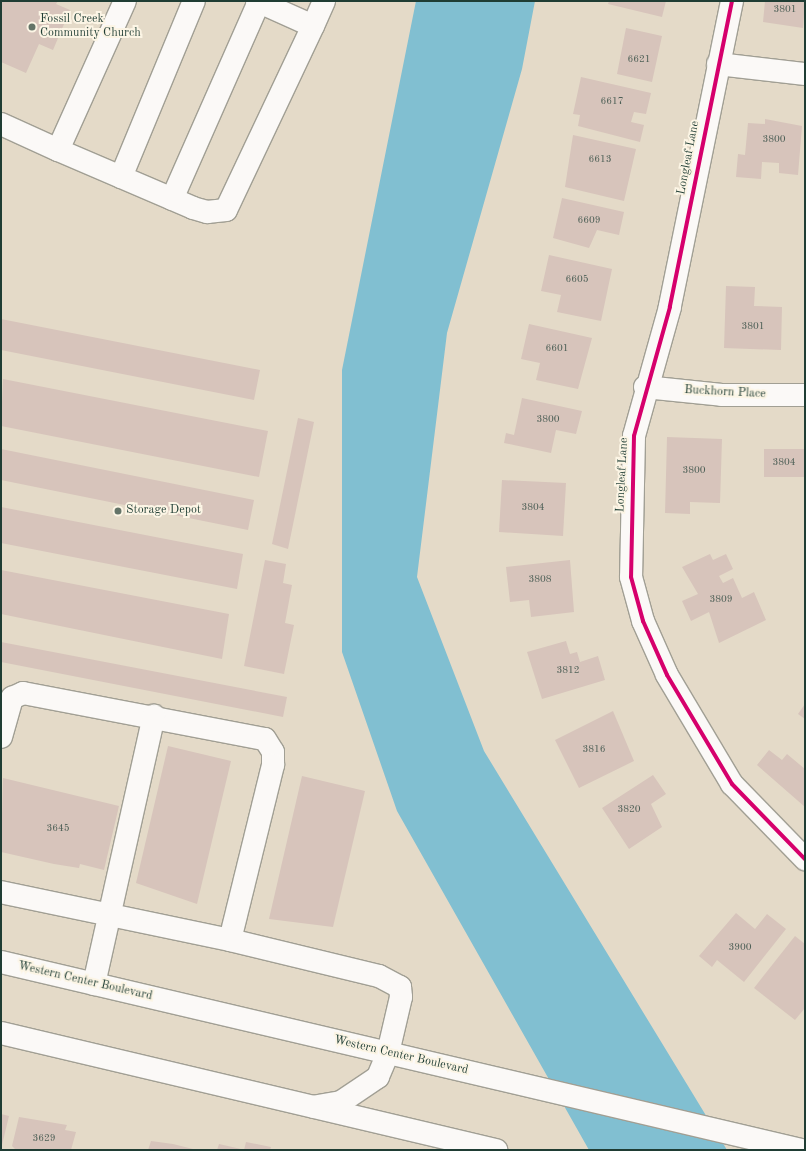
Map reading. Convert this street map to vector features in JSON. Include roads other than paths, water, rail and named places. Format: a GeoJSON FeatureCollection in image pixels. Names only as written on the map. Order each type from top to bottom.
{"type":"FeatureCollection","features":[{"type":"Feature","properties":{"kind":"main road"},"geometry":{"type":"LineString","coordinates":[[58,150],[125,1]]}},
{"type":"Feature","properties":{"kind":"main road"},"geometry":{"type":"LineString","coordinates":[[121,177],[194,1]]}},
{"type":"Feature","properties":{"kind":"main road"},"geometry":{"type":"LineString","coordinates":[[1,124],[172,199],[207,212],[226,210],[324,1]]}},
{"type":"Feature","properties":{"kind":"main road","name":"Longleaf Lane"},"geometry":{"type":"LineString","coordinates":[[732,1],[718,64],[670,307],[645,387],[634,436],[630,496],[631,577],[643,621],[667,675],[732,784],[805,859]]}},
{"type":"Feature","properties":{"kind":"main road"},"geometry":{"type":"LineString","coordinates":[[172,199],[258,2],[313,26]]}},
{"type":"Feature","properties":{"kind":"main road"},"geometry":{"type":"LineString","coordinates":[[718,64],[805,74]]}},
{"type":"Feature","properties":{"kind":"main road","name":"Buckhorn Place"},"geometry":{"type":"LineString","coordinates":[[645,387],[722,395],[805,395]]}},
{"type":"Feature","properties":{"kind":"main road"},"geometry":{"type":"LineString","coordinates":[[1,738],[12,698],[23,693],[154,716],[266,739],[273,752],[273,765],[230,940]]}},
{"type":"Feature","properties":{"kind":"main road"},"geometry":{"type":"LineString","coordinates":[[94,984],[154,716]]}},
{"type":"Feature","properties":{"kind":"main road"},"geometry":{"type":"LineString","coordinates":[[1,892],[230,940],[392,980],[400,987],[401,997],[388,1053],[378,1077],[359,1093],[340,1102],[313,1106]]}},
{"type":"Feature","properties":{"kind":"main road","name":"Western Center Boulevard"},"geometry":{"type":"LineString","coordinates":[[1,962],[801,1150]]}},
{"type":"Feature","properties":{"kind":"main road"},"geometry":{"type":"LineString","coordinates":[[1,1033],[496,1150]]}},
{"type":"Feature","properties":{"kind":"water"},"geometry":{"type":"Polygon","coordinates":[[[416,1],[535,1],[522,69],[447,333],[417,577],[484,751],[727,1150],[589,1150],[397,811],[342,652],[342,370],[416,1]]]}},
{"type":"Feature","properties":{"kind":"place","name":"Fossil Creek Community Church"},"geometry":{"type":"Point","coordinates":[32,27]}},
{"type":"Feature","properties":{"kind":"place","name":"Storage Depot"},"geometry":{"type":"Point","coordinates":[118,511]}}]}
